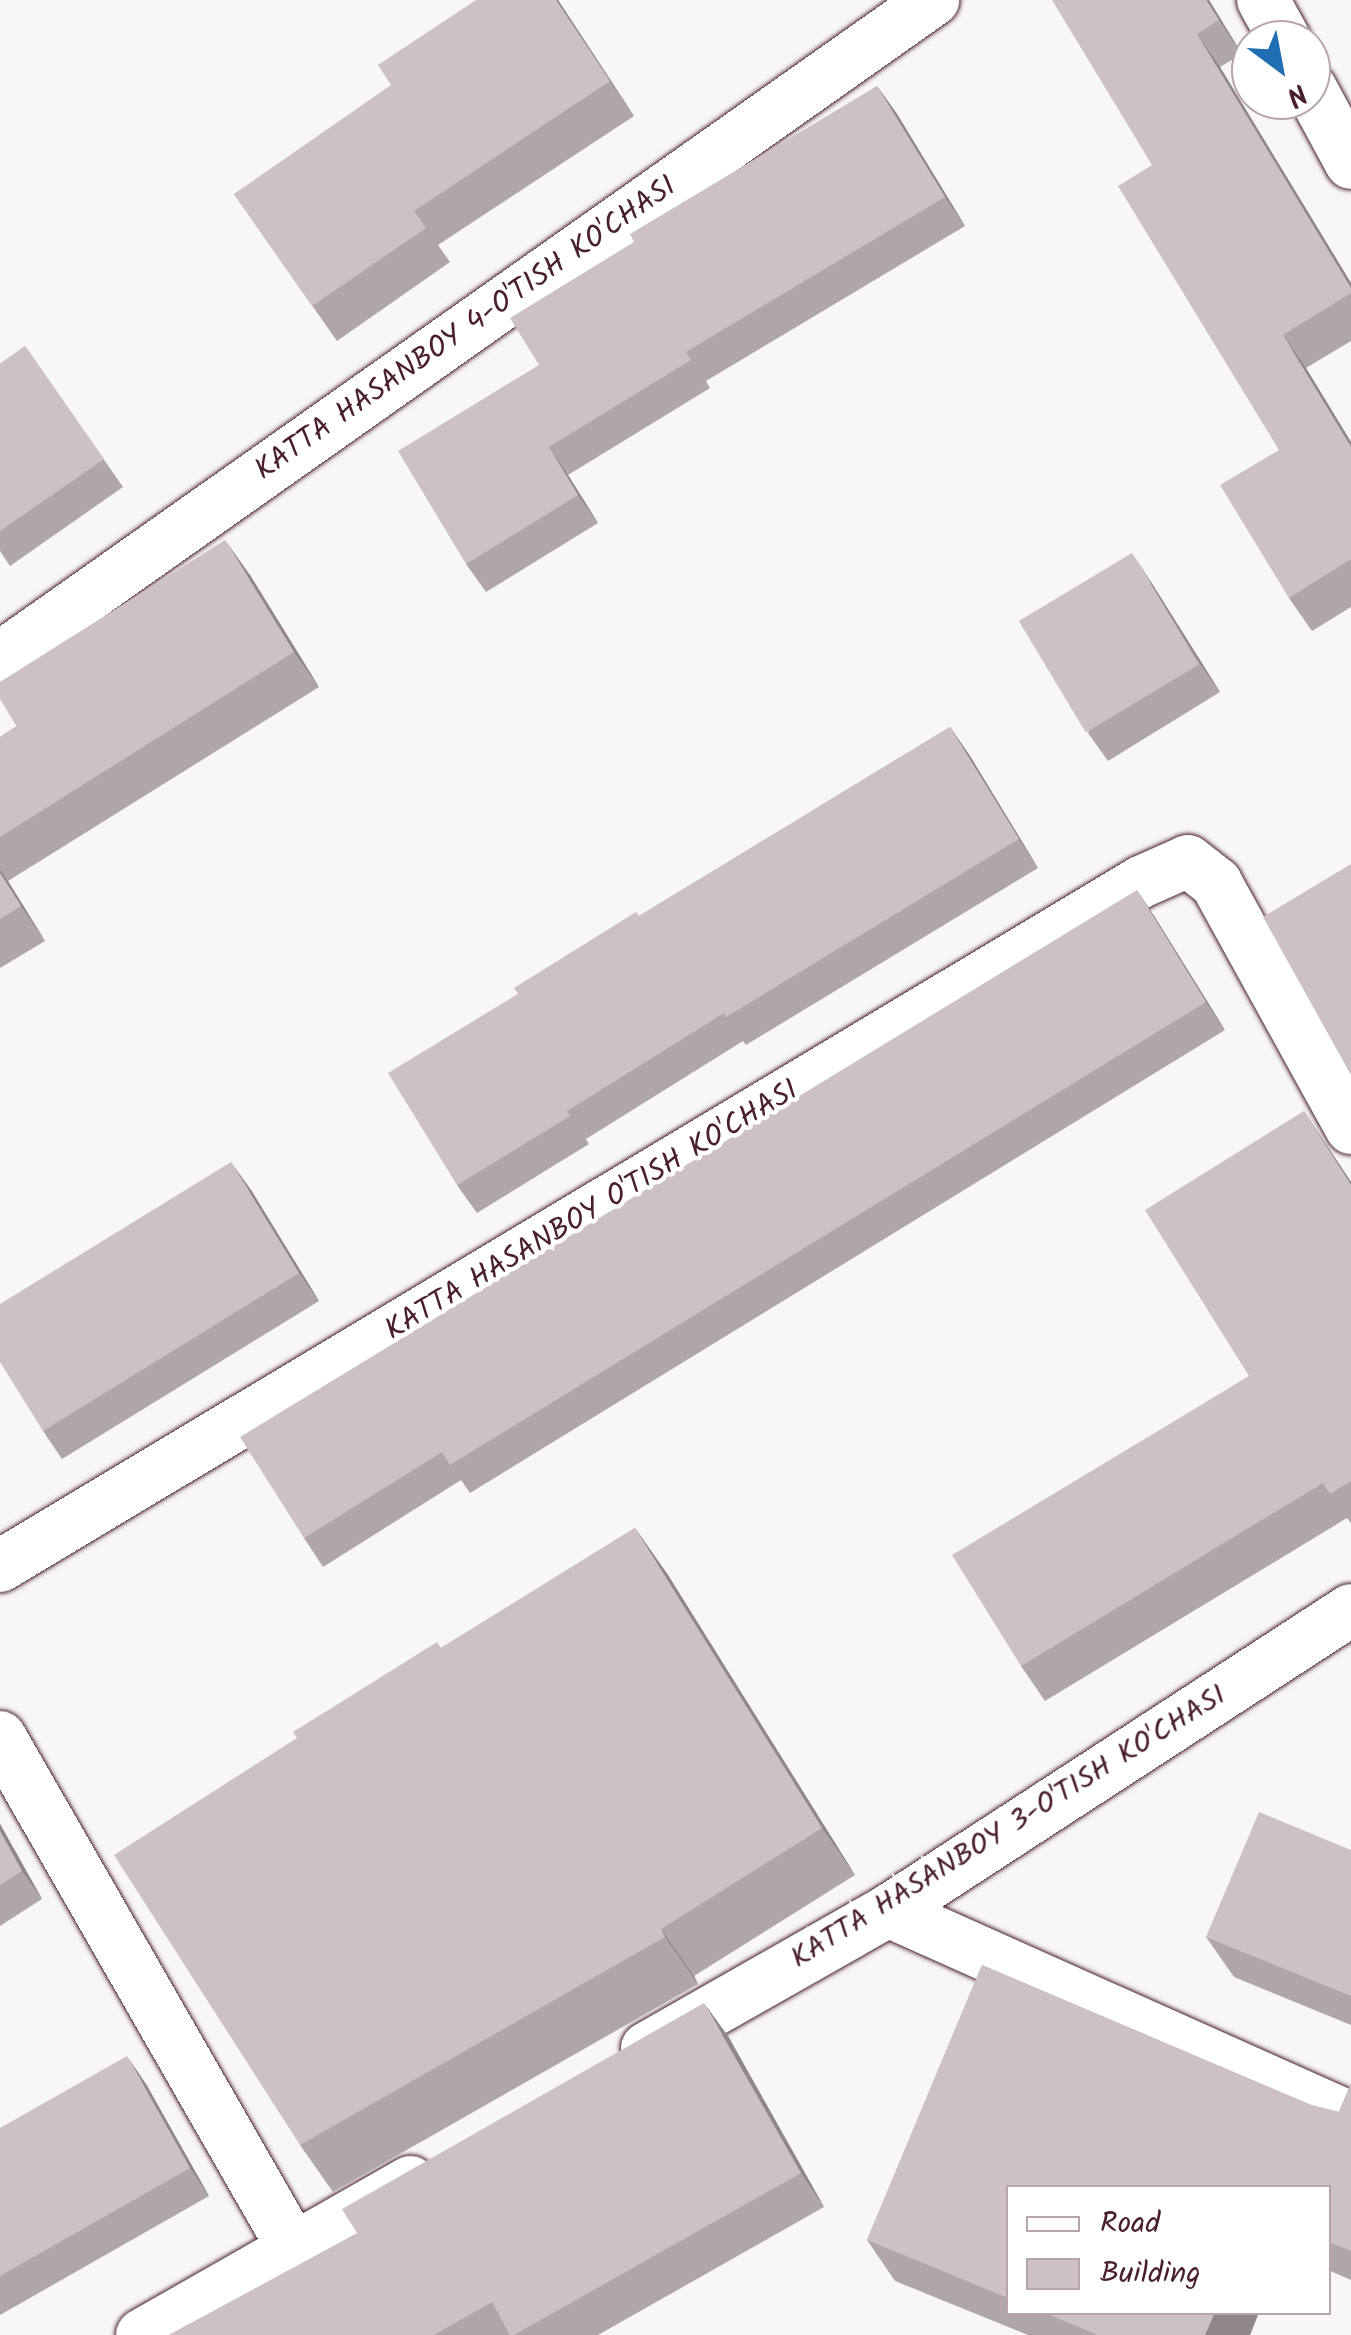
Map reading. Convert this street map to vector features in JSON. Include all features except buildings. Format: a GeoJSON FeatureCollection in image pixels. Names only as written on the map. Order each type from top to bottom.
{"type":"FeatureCollection","features":[{"type":"Feature","properties":{"kind":"street","name":"KATTA HASANBOY 4-O'TISH KO'CHASI"},"geometry":{"type":"LineString","coordinates":[[0,658],[933,0]]}},
{"type":"Feature","properties":{"kind":"street"},"geometry":{"type":"LineString","coordinates":[[1328,120],[1351,163]]}},
{"type":"Feature","properties":{"kind":"street","name":"KATTA HASANBOY O'TISH KO'CHASI"},"geometry":{"type":"LineString","coordinates":[[0,1566],[1107,902],[1188,861],[1216,882],[1351,1128]]}},
{"type":"Feature","properties":{"kind":"street","name":"KATTA HASANBOY 3-O'TISH KO'CHASI"},"geometry":{"type":"LineString","coordinates":[[600,2075],[888,1911],[1351,1610]]}},
{"type":"Feature","properties":{"kind":"street"},"geometry":{"type":"LineString","coordinates":[[0,1737],[294,2248]]}},
{"type":"Feature","properties":{"kind":"street"},"geometry":{"type":"LineString","coordinates":[[888,1911],[1351,2118]]}},
{"type":"Feature","properties":{"kind":"street"},"geometry":{"type":"LineString","coordinates":[[142,2335],[446,2162]]}}]}
